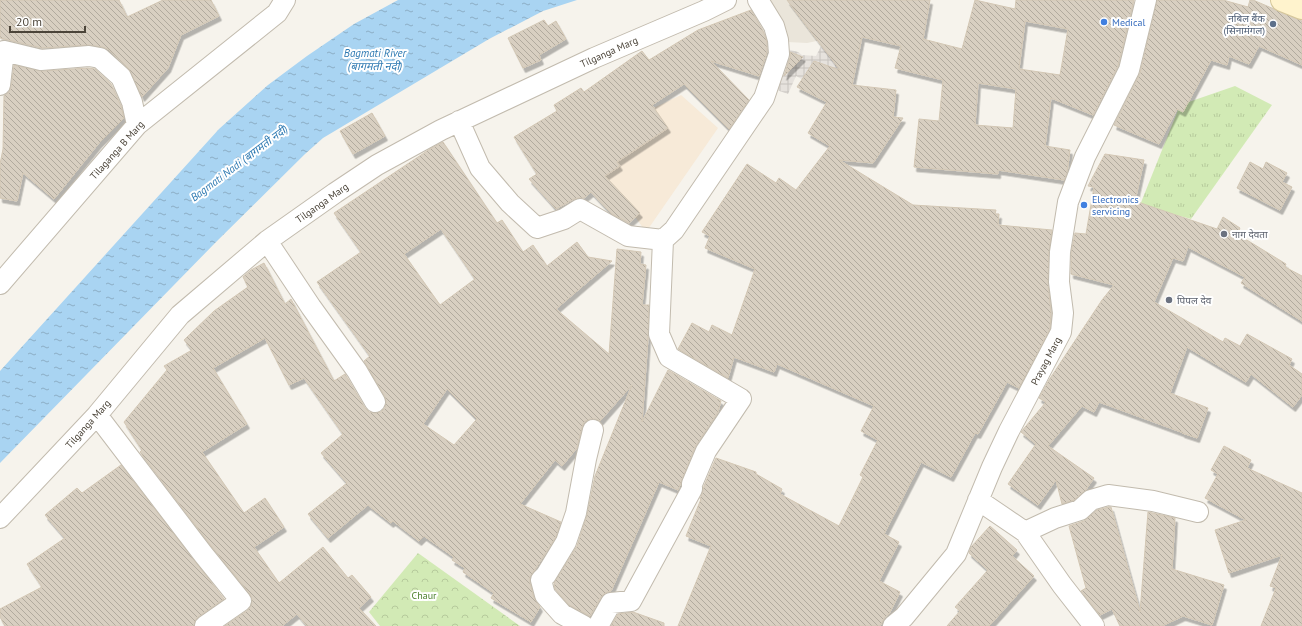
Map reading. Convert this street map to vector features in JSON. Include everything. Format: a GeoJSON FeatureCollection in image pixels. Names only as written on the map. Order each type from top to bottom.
{"type":"FeatureCollection","features":[{"type":"Feature","properties":{"kind":"main road"},"geometry":{"type":"LineString","coordinates":[[1282,0],[1302,8]]}},
{"type":"Feature","properties":{"kind":"street","name":"Tilaganga B Marg"},"geometry":{"type":"LineString","coordinates":[[0,284],[137,125],[277,13],[285,0]]}},
{"type":"Feature","properties":{"kind":"street","name":"Tilganga Marg"},"geometry":{"type":"LineString","coordinates":[[0,518],[97,415],[180,315],[267,241],[377,165],[459,121],[594,58],[704,11],[726,0]]}},
{"type":"Feature","properties":{"kind":"street"},"geometry":{"type":"LineString","coordinates":[[598,626],[611,603],[631,601],[692,489],[692,484],[706,451],[741,399],[669,357],[658,334],[663,240],[674,230],[764,98],[780,54],[774,26],[758,0]]}},
{"type":"Feature","properties":{"kind":"street","name":"Prayag Marg"},"geometry":{"type":"LineString","coordinates":[[893,626],[904,617],[956,554],[1009,430],[1062,332],[1063,314],[1059,282],[1060,252],[1068,202],[1085,157],[1129,70],[1146,0]]}},
{"type":"Feature","properties":{"kind":"street"},"geometry":{"type":"LineString","coordinates":[[0,86],[2,49],[40,60],[89,56],[100,58],[121,76],[132,102],[137,125]]}},
{"type":"Feature","properties":{"kind":"street"},"geometry":{"type":"LineString","coordinates":[[459,121],[480,168],[510,202],[537,228],[564,219],[580,209],[628,236],[663,240]]}},
{"type":"Feature","properties":{"kind":"street"},"geometry":{"type":"LineString","coordinates":[[267,241],[323,325],[357,370],[375,402]]}},
{"type":"Feature","properties":{"kind":"street"},"geometry":{"type":"LineString","coordinates":[[97,415],[203,554],[241,601],[205,626]]}},
{"type":"Feature","properties":{"kind":"street"},"geometry":{"type":"LineString","coordinates":[[584,626],[562,614],[545,595],[541,580],[546,575],[566,542],[576,513],[586,458],[593,430]]}},
{"type":"Feature","properties":{"kind":"street"},"geometry":{"type":"LineString","coordinates":[[1025,532],[1055,518],[1080,510],[1091,500],[1108,496],[1153,501],[1198,512]]}},
{"type":"Feature","properties":{"kind":"street"},"geometry":{"type":"LineString","coordinates":[[978,500],[1025,532],[1062,585],[1094,626]]}},
{"type":"Feature","properties":{"kind":"shaded area"},"geometry":{"type":"Polygon","coordinates":[[[770,0],[870,0],[826,39],[807,43],[788,42],[770,9],[770,0]]]}},
{"type":"Feature","properties":{"kind":"shaded area"},"geometry":{"type":"Polygon","coordinates":[[[853,35],[833,97],[796,76],[788,94],[768,87],[780,47],[798,52],[802,55],[816,56],[822,44],[853,35]]]}},
{"type":"Feature","properties":{"kind":"shaded area"},"geometry":{"type":"Polygon","coordinates":[[[681,95],[718,128],[646,232],[581,142],[681,95]]]}},
{"type":"Feature","properties":{"kind":"green space"},"geometry":{"type":"Polygon","coordinates":[[[1235,86],[1272,105],[1191,219],[1140,205],[1180,105],[1235,86]]]}},
{"type":"Feature","properties":{"kind":"green space","name":"Chaur"},"geometry":{"type":"Polygon","coordinates":[[[418,553],[520,626],[380,626],[369,612],[418,553]]]}},
{"type":"Feature","properties":{"kind":"water","name":"Bagmati River (बागमती नदी)"},"geometry":{"type":"Polygon","coordinates":[[[398,0],[577,0],[543,11],[489,39],[323,138],[216,242],[0,463],[0,371],[219,129],[268,85],[307,56],[354,24],[398,0]]]}},
{"type":"Feature","properties":{"kind":"building"},"geometry":{"type":"Polygon","coordinates":[[[0,0],[119,0],[127,17],[163,0],[211,0],[219,16],[181,35],[168,68],[142,97],[129,69],[108,49],[88,45],[42,48],[0,38],[0,0]]]}},
{"type":"Feature","properties":{"kind":"building"},"geometry":{"type":"Polygon","coordinates":[[[787,0],[930,0],[923,39],[962,49],[975,0],[1015,9],[1016,0],[1134,0],[1118,66],[1093,115],[1051,98],[1045,146],[1070,150],[1067,173],[1064,180],[998,170],[998,174],[914,167],[919,119],[939,121],[943,80],[895,68],[901,46],[862,37],[852,85],[896,90],[893,117],[903,118],[873,163],[839,160],[913,205],[996,210],[995,214],[999,214],[998,225],[1052,230],[1049,252],[1048,282],[1051,313],[1050,329],[1019,388],[1007,382],[978,434],[975,433],[951,477],[921,462],[884,534],[899,542],[879,581],[900,592],[889,614],[885,617],[880,626],[678,626],[711,546],[686,536],[716,458],[756,472],[756,474],[782,489],[780,494],[839,526],[863,477],[860,475],[878,440],[861,431],[874,406],[777,364],[774,372],[734,357],[728,378],[678,349],[692,323],[709,332],[712,325],[732,335],[755,269],[705,248],[710,236],[702,232],[747,164],[776,183],[779,178],[796,190],[830,146],[808,133],[827,102],[797,87],[814,61],[840,70],[787,0]],[[1025,21],[1019,69],[1060,75],[1068,29],[1025,21]],[[978,83],[975,125],[1013,128],[1016,89],[978,83]]]}},
{"type":"Feature","properties":{"kind":"building"},"geometry":{"type":"Polygon","coordinates":[[[1157,0],[1223,0],[1248,7],[1250,0],[1253,0],[1302,21],[1302,65],[1259,46],[1249,64],[1229,56],[1227,65],[1211,60],[1183,112],[1177,109],[1159,144],[1114,125],[1140,73],[1157,0]]]}},
{"type":"Feature","properties":{"kind":"building"},"geometry":{"type":"Polygon","coordinates":[[[751,10],[763,31],[767,42],[767,52],[759,76],[711,61],[749,100],[729,129],[684,84],[652,105],[668,128],[617,162],[620,166],[605,176],[640,213],[629,223],[612,214],[591,192],[584,198],[574,199],[556,209],[529,179],[537,174],[514,137],[557,111],[554,105],[581,88],[584,92],[642,51],[649,60],[698,30],[751,10]]]}},
{"type":"Feature","properties":{"kind":"building"},"geometry":{"type":"Polygon","coordinates":[[[544,20],[548,26],[556,21],[566,39],[539,55],[541,60],[523,68],[508,38],[544,20]]]}},
{"type":"Feature","properties":{"kind":"building"},"geometry":{"type":"Polygon","coordinates":[[[790,52],[803,57],[784,76],[790,58],[790,52]]]}},
{"type":"Feature","properties":{"kind":"building"},"geometry":{"type":"Polygon","coordinates":[[[14,65],[42,71],[88,68],[95,69],[111,84],[121,106],[124,118],[99,143],[54,199],[23,173],[17,201],[0,198],[0,164],[3,149],[4,96],[9,92],[11,87],[14,65]]]}},
{"type":"Feature","properties":{"kind":"building"},"geometry":{"type":"Polygon","coordinates":[[[372,113],[385,136],[353,154],[340,131],[372,113]]]}},
{"type":"Feature","properties":{"kind":"building"},"geometry":{"type":"Polygon","coordinates":[[[443,142],[497,223],[502,220],[523,252],[533,245],[547,266],[577,242],[588,257],[612,261],[556,309],[609,354],[617,249],[641,252],[640,264],[646,265],[642,305],[649,305],[642,422],[668,370],[721,401],[718,412],[695,447],[678,490],[659,482],[611,591],[605,593],[601,597],[590,616],[569,605],[555,589],[554,583],[577,546],[587,515],[595,476],[632,385],[600,421],[590,419],[584,422],[577,448],[562,466],[555,460],[520,504],[561,522],[556,537],[530,577],[534,598],[540,607],[531,622],[491,598],[494,593],[463,572],[465,568],[452,560],[454,557],[424,536],[419,541],[393,521],[391,523],[368,505],[328,538],[308,514],[347,483],[321,453],[343,434],[304,378],[289,385],[265,338],[213,368],[247,424],[202,452],[244,513],[265,498],[284,527],[254,547],[279,583],[323,547],[348,578],[352,575],[371,597],[359,608],[376,626],[307,626],[297,614],[282,626],[225,626],[248,610],[251,606],[252,600],[250,594],[212,547],[140,452],[142,450],[124,422],[167,370],[164,366],[192,350],[184,340],[214,311],[248,287],[243,277],[251,270],[264,263],[285,304],[291,299],[334,381],[345,374],[365,408],[369,412],[381,412],[385,408],[385,397],[364,361],[370,356],[317,282],[361,252],[334,213],[430,149],[443,142]],[[441,229],[404,254],[440,305],[475,279],[441,229]],[[447,389],[423,424],[454,445],[477,419],[447,389]]]}},
{"type":"Feature","properties":{"kind":"building"},"geometry":{"type":"Polygon","coordinates":[[[1105,154],[1144,160],[1135,201],[1217,229],[1223,217],[1240,228],[1237,234],[1286,264],[1285,267],[1302,276],[1302,321],[1241,283],[1245,277],[1188,247],[1183,261],[1173,258],[1154,302],[1223,342],[1225,338],[1240,346],[1247,334],[1292,359],[1289,365],[1302,374],[1302,395],[1293,407],[1251,374],[1246,382],[1187,347],[1170,393],[1208,408],[1197,438],[1099,402],[1094,412],[1082,406],[1048,446],[1094,478],[1085,491],[1074,500],[1062,504],[1056,480],[1038,505],[1008,484],[1036,444],[1021,432],[1046,402],[1039,398],[1049,380],[1102,300],[1114,285],[1071,274],[1071,253],[1075,233],[1086,234],[1094,187],[1088,186],[1105,154]]]}},
{"type":"Feature","properties":{"kind":"building"},"geometry":{"type":"Polygon","coordinates":[[[1250,162],[1263,169],[1266,162],[1287,173],[1282,182],[1292,187],[1280,210],[1237,188],[1250,162]]]}},
{"type":"Feature","properties":{"kind":"building"},"geometry":{"type":"Polygon","coordinates":[[[1224,446],[1251,460],[1247,468],[1302,493],[1302,626],[1261,626],[1276,588],[1270,586],[1282,555],[1229,573],[1215,530],[1246,520],[1205,498],[1218,474],[1211,470],[1224,446]]]}},
{"type":"Feature","properties":{"kind":"building"},"geometry":{"type":"Polygon","coordinates":[[[121,465],[224,599],[198,617],[194,626],[5,626],[0,617],[0,609],[42,587],[27,564],[65,538],[45,515],[77,488],[82,493],[121,465]]]}},
{"type":"Feature","properties":{"kind":"building"},"geometry":{"type":"Polygon","coordinates":[[[1111,507],[1140,612],[1148,512],[1175,518],[1172,569],[1224,585],[1212,625],[1183,616],[1162,626],[1120,626],[1112,609],[1100,615],[1081,591],[1086,588],[1069,526],[1084,521],[1097,510],[1111,507]]]}},
{"type":"Feature","properties":{"kind":"building"},"geometry":{"type":"Polygon","coordinates":[[[990,526],[1017,550],[1012,556],[1034,576],[989,626],[947,626],[960,611],[955,607],[988,570],[969,553],[971,547],[990,526]]]}},
{"type":"Feature","properties":{"kind":"building"},"geometry":{"type":"Polygon","coordinates":[[[633,612],[664,623],[664,626],[611,626],[618,614],[633,612]]]}},
{"type":"Feature","properties":{"kind":"place","name":"Medical"},"geometry":{"type":"Point","coordinates":[1104,22]}},
{"type":"Feature","properties":{"kind":"place","name":"नबिल बैंक (सिनामंगल)"},"geometry":{"type":"Point","coordinates":[1273,24]}},
{"type":"Feature","properties":{"kind":"place","name":"Electronics servicing"},"geometry":{"type":"Point","coordinates":[1084,205]}},
{"type":"Feature","properties":{"kind":"place","name":"नाग देवता"},"geometry":{"type":"Point","coordinates":[1224,234]}},
{"type":"Feature","properties":{"kind":"place","name":"पिपल देव"},"geometry":{"type":"Point","coordinates":[1169,300]}},
{"type":"Feature","properties":{"kind":"water label","name":"Bagmati Nadi (बागमती नदी)"},"geometry":{"type":"Point","coordinates":[239,163]}}]}
